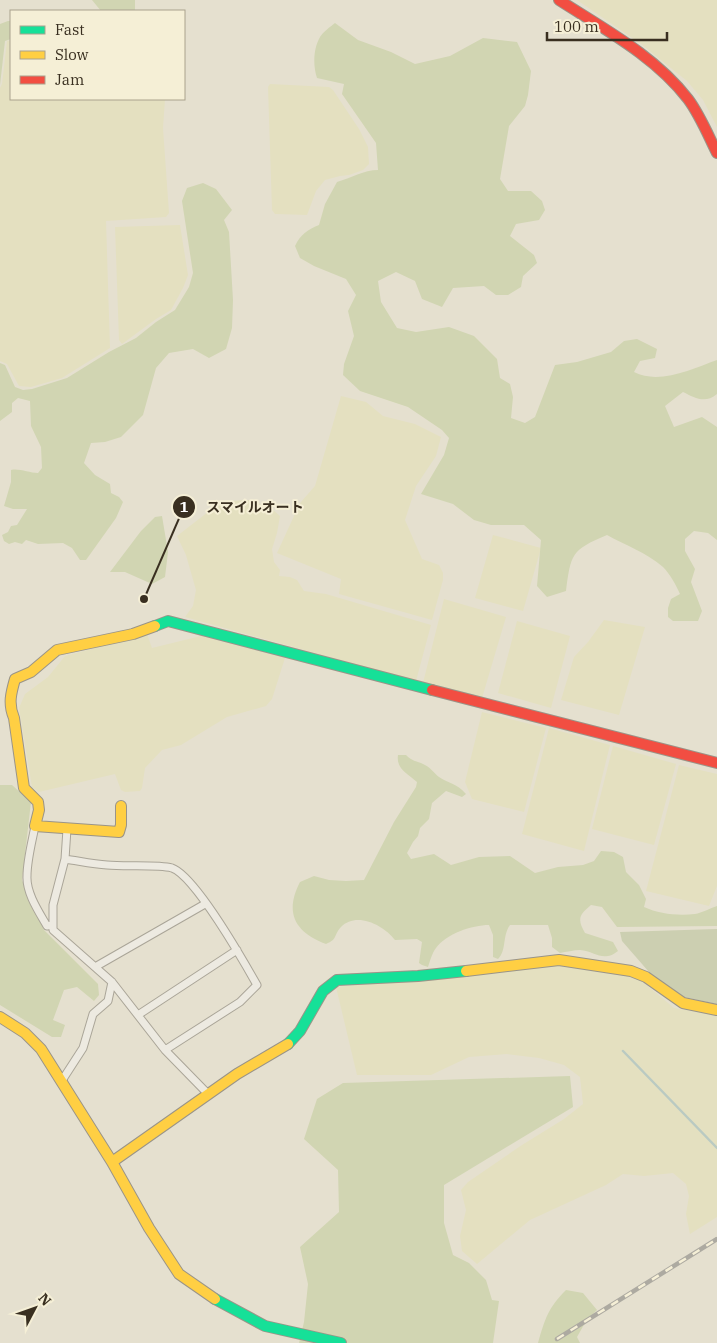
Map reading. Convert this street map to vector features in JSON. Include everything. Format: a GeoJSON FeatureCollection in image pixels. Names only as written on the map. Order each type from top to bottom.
{"type":"FeatureCollection","features":[{"type":"Feature","properties":{"kind":"street"},"geometry":{"type":"LineString","coordinates":[[559,0],[622,42],[664,74],[683,93],[702,121],[717,154]]}},
{"type":"Feature","properties":{"kind":"street"},"geometry":{"type":"LineString","coordinates":[[52,925],[47,926],[39,912],[30,891],[27,877],[39,810],[38,802],[24,788],[14,718],[9,710],[15,679],[31,672],[57,650],[133,634],[168,622],[717,763]]}},
{"type":"Feature","properties":{"kind":"street"},"geometry":{"type":"LineString","coordinates":[[35,826],[118,832],[121,825],[121,806]]}},
{"type":"Feature","properties":{"kind":"street"},"geometry":{"type":"LineString","coordinates":[[67,829],[65,859],[53,905],[53,930],[112,982],[165,1050],[208,1094]]}},
{"type":"Feature","properties":{"kind":"street"},"geometry":{"type":"LineString","coordinates":[[65,859],[106,865],[170,868],[180,872],[237,950],[256,985],[240,1002],[165,1050]]}},
{"type":"Feature","properties":{"kind":"street"},"geometry":{"type":"LineString","coordinates":[[95,967],[205,904]]}},
{"type":"Feature","properties":{"kind":"street"},"geometry":{"type":"LineString","coordinates":[[138,1015],[237,950]]}},
{"type":"Feature","properties":{"kind":"street"},"geometry":{"type":"LineString","coordinates":[[112,1162],[239,1073],[287,1047],[298,1035],[322,993],[330,983],[337,980],[418,976],[558,960],[631,970],[646,977],[683,1003],[717,1010]]}},
{"type":"Feature","properties":{"kind":"street"},"geometry":{"type":"LineString","coordinates":[[61,1082],[82,1048],[93,1014],[108,1001],[112,982]]}},
{"type":"Feature","properties":{"kind":"street"},"geometry":{"type":"LineString","coordinates":[[0,1017],[26,1033],[41,1049],[112,1162],[149,1228],[179,1274],[210,1296],[265,1326],[341,1343]]}},
{"type":"Feature","properties":{"kind":"shaded area"},"geometry":{"type":"Polygon","coordinates":[[[577,0],[717,0],[717,127],[703,100],[687,81],[641,44],[577,0]]]}},
{"type":"Feature","properties":{"kind":"shaded area"},"geometry":{"type":"Polygon","coordinates":[[[10,40],[10,100],[165,100],[163,128],[169,213],[166,217],[106,221],[110,348],[62,378],[31,387],[19,386],[7,364],[0,361],[0,88],[7,41],[10,40]]]}},
{"type":"Feature","properties":{"kind":"shaded area"},"geometry":{"type":"Polygon","coordinates":[[[270,84],[329,87],[333,90],[359,129],[368,147],[369,164],[363,170],[325,180],[316,191],[307,215],[275,214],[272,210],[268,87],[270,84]]]}},
{"type":"Feature","properties":{"kind":"shaded area"},"geometry":{"type":"Polygon","coordinates":[[[180,225],[188,275],[183,288],[171,310],[122,344],[119,340],[115,227],[180,225]]]}},
{"type":"Feature","properties":{"kind":"shaded area"},"geometry":{"type":"Polygon","coordinates":[[[341,396],[366,402],[383,416],[415,424],[441,437],[436,456],[416,486],[405,520],[422,559],[439,565],[443,573],[443,580],[432,620],[339,594],[341,579],[277,553],[300,503],[315,486],[341,396]]]}},
{"type":"Feature","properties":{"kind":"shaded area"},"geometry":{"type":"Polygon","coordinates":[[[249,500],[271,508],[280,516],[272,549],[274,562],[280,570],[279,576],[297,580],[304,591],[326,594],[431,625],[416,681],[185,617],[193,606],[196,590],[186,555],[177,536],[217,505],[228,501],[249,500]]]}},
{"type":"Feature","properties":{"kind":"shaded area"},"geometry":{"type":"Polygon","coordinates":[[[493,535],[541,548],[523,611],[475,598],[493,535]]]}},
{"type":"Feature","properties":{"kind":"shaded area"},"geometry":{"type":"Polygon","coordinates":[[[444,599],[506,617],[482,698],[423,683],[444,599]]]}},
{"type":"Feature","properties":{"kind":"shaded area"},"geometry":{"type":"Polygon","coordinates":[[[604,620],[645,627],[619,715],[561,700],[574,657],[604,620]]]}},
{"type":"Feature","properties":{"kind":"shaded area"},"geometry":{"type":"Polygon","coordinates":[[[517,621],[570,636],[551,708],[498,693],[517,621]]]}},
{"type":"Feature","properties":{"kind":"shaded area"},"geometry":{"type":"Polygon","coordinates":[[[147,634],[152,648],[201,636],[285,658],[272,699],[266,706],[227,717],[181,745],[162,750],[145,768],[140,791],[125,792],[121,790],[115,774],[39,792],[32,787],[19,708],[25,694],[48,677],[65,656],[147,634]]]}},
{"type":"Feature","properties":{"kind":"shaded area"},"geometry":{"type":"Polygon","coordinates":[[[482,712],[546,728],[524,812],[472,799],[465,782],[482,712]]]}},
{"type":"Feature","properties":{"kind":"shaded area"},"geometry":{"type":"Polygon","coordinates":[[[549,728],[610,745],[584,851],[522,834],[549,728]]]}},
{"type":"Feature","properties":{"kind":"shaded area"},"geometry":{"type":"Polygon","coordinates":[[[613,746],[676,764],[654,845],[592,829],[613,746]]]}},
{"type":"Feature","properties":{"kind":"shaded area"},"geometry":{"type":"Polygon","coordinates":[[[679,765],[717,774],[717,886],[709,906],[646,891],[679,765]]]}},
{"type":"Feature","properties":{"kind":"shaded area"},"geometry":{"type":"Polygon","coordinates":[[[556,965],[607,970],[637,977],[674,1008],[717,1015],[717,1217],[690,1234],[686,1214],[689,1196],[686,1184],[673,1173],[644,1176],[623,1174],[606,1185],[530,1220],[477,1264],[462,1251],[460,1236],[466,1210],[461,1190],[468,1182],[564,1119],[583,1104],[580,1077],[564,1065],[539,1058],[507,1054],[469,1057],[431,1075],[357,1075],[336,987],[556,965]]]}},
{"type":"Feature","properties":{"kind":"green space"},"geometry":{"type":"Polygon","coordinates":[[[92,0],[135,0],[135,10],[100,10],[92,0]]]}},
{"type":"Feature","properties":{"kind":"green space"},"geometry":{"type":"Polygon","coordinates":[[[10,21],[10,39],[5,41],[0,85],[0,24],[10,21]]]}},
{"type":"Feature","properties":{"kind":"green space"},"geometry":{"type":"Polygon","coordinates":[[[335,23],[358,40],[391,52],[415,64],[450,56],[483,38],[517,42],[531,71],[525,106],[509,126],[500,179],[508,191],[531,191],[542,201],[545,210],[539,220],[516,224],[510,236],[534,255],[537,263],[523,276],[521,287],[508,295],[496,295],[484,286],[453,288],[442,307],[422,299],[415,281],[396,272],[378,281],[381,302],[397,328],[416,332],[449,327],[474,336],[497,359],[500,378],[510,384],[513,397],[511,418],[525,423],[535,417],[555,365],[577,362],[611,352],[624,341],[637,339],[657,349],[655,358],[640,361],[634,372],[644,376],[654,377],[676,374],[717,360],[717,394],[704,399],[696,398],[683,392],[665,406],[674,427],[702,417],[717,427],[717,540],[708,533],[694,531],[685,539],[685,551],[695,569],[691,582],[702,611],[698,621],[673,621],[668,617],[671,599],[680,594],[668,573],[650,558],[607,535],[586,545],[575,555],[569,569],[566,591],[547,597],[537,586],[541,540],[524,525],[491,525],[474,520],[453,504],[421,494],[444,455],[449,438],[442,430],[408,407],[360,391],[343,375],[344,364],[354,336],[348,311],[356,295],[346,279],[300,258],[295,246],[305,233],[319,225],[325,204],[337,182],[378,170],[376,143],[342,94],[344,84],[317,78],[314,63],[316,47],[321,35],[335,23]]]}},
{"type":"Feature","properties":{"kind":"green space"},"geometry":{"type":"Polygon","coordinates":[[[203,183],[216,189],[232,210],[224,220],[229,232],[233,300],[232,328],[226,349],[209,358],[193,349],[169,353],[156,368],[143,415],[121,437],[105,442],[91,443],[84,463],[95,475],[110,484],[111,493],[119,497],[123,502],[116,518],[86,560],[80,560],[72,548],[63,543],[38,544],[26,540],[22,544],[15,542],[9,544],[4,541],[2,535],[8,532],[11,526],[17,525],[27,509],[13,509],[4,506],[11,482],[11,470],[38,473],[42,468],[41,447],[31,426],[30,401],[18,398],[12,403],[12,412],[0,421],[0,363],[5,365],[15,387],[23,390],[32,389],[67,378],[136,338],[175,310],[189,287],[193,273],[182,201],[187,188],[203,183]]]}},
{"type":"Feature","properties":{"kind":"green space"},"geometry":{"type":"Polygon","coordinates":[[[162,516],[168,552],[165,577],[152,584],[125,572],[110,572],[141,531],[155,517],[162,516]]]}},
{"type":"Feature","properties":{"kind":"green space"},"geometry":{"type":"Polygon","coordinates":[[[398,755],[406,755],[412,760],[425,765],[439,777],[463,790],[466,794],[462,797],[446,791],[432,803],[429,819],[420,828],[418,836],[407,853],[411,859],[434,854],[451,865],[479,857],[510,856],[535,873],[558,867],[583,865],[594,861],[601,851],[614,852],[623,857],[626,872],[639,885],[646,899],[644,907],[662,913],[682,915],[698,913],[717,906],[717,926],[617,927],[602,907],[591,905],[580,918],[582,928],[585,933],[613,942],[618,951],[613,954],[603,956],[580,950],[560,953],[552,947],[552,938],[548,925],[510,925],[506,934],[503,951],[498,959],[493,957],[493,935],[489,925],[482,925],[460,931],[446,938],[435,950],[428,967],[419,963],[422,942],[417,939],[395,940],[384,929],[362,920],[347,922],[341,927],[334,939],[326,944],[315,939],[307,934],[295,920],[293,903],[295,893],[300,882],[314,876],[329,880],[364,880],[394,822],[416,787],[417,782],[400,767],[398,755]]]}},
{"type":"Feature","properties":{"kind":"green space"},"geometry":{"type":"Polygon","coordinates":[[[0,785],[12,785],[31,802],[22,880],[44,930],[98,984],[99,995],[94,1001],[77,987],[64,990],[53,1020],[65,1025],[61,1037],[52,1037],[0,1005],[0,785]]]}},
{"type":"Feature","properties":{"kind":"green space"},"geometry":{"type":"Polygon","coordinates":[[[717,929],[717,1004],[684,997],[649,972],[622,941],[620,932],[717,929]]]}},
{"type":"Feature","properties":{"kind":"green space"},"geometry":{"type":"Polygon","coordinates":[[[570,1076],[573,1107],[444,1185],[444,1223],[453,1255],[469,1263],[486,1280],[492,1300],[499,1301],[493,1343],[299,1343],[304,1322],[308,1284],[300,1247],[339,1212],[338,1170],[304,1139],[317,1099],[343,1083],[570,1076]]]}},
{"type":"Feature","properties":{"kind":"green space"},"geometry":{"type":"Polygon","coordinates":[[[566,1290],[583,1293],[597,1310],[586,1321],[577,1337],[580,1343],[538,1343],[548,1314],[555,1302],[566,1290]]]}},
{"type":"Feature","properties":{"kind":"waterway"},"geometry":{"type":"LineString","coordinates":[[623,1051],[717,1148]]}},
{"type":"Feature","properties":{"kind":"railway"},"geometry":{"type":"LineString","coordinates":[[557,1339],[717,1239]]}},
{"type":"Feature","properties":{"kind":"traffic: fast"},"geometry":{"type":"LineString","coordinates":[[155,626],[168,621],[432,690]]}},
{"type":"Feature","properties":{"kind":"traffic: fast"},"geometry":{"type":"LineString","coordinates":[[288,1044],[300,1031],[323,991],[337,980],[418,976],[466,971]]}},
{"type":"Feature","properties":{"kind":"traffic: fast"},"geometry":{"type":"LineString","coordinates":[[215,1299],[265,1326],[341,1343]]}},
{"type":"Feature","properties":{"kind":"traffic: slow"},"geometry":{"type":"LineString","coordinates":[[121,806],[119,832],[35,826],[39,810],[38,802],[24,788],[11,708],[11,694],[15,679],[31,672],[57,650],[133,634],[155,626]]}},
{"type":"Feature","properties":{"kind":"traffic: slow"},"geometry":{"type":"LineString","coordinates":[[466,971],[559,960],[631,971],[646,977],[683,1003],[717,1010]]}},
{"type":"Feature","properties":{"kind":"traffic: slow"},"geometry":{"type":"LineString","coordinates":[[0,1017],[25,1033],[41,1049],[112,1162],[149,1228],[179,1274],[215,1299]]}},
{"type":"Feature","properties":{"kind":"traffic: slow"},"geometry":{"type":"LineString","coordinates":[[112,1162],[237,1074],[288,1044]]}},
{"type":"Feature","properties":{"kind":"traffic: jam"},"geometry":{"type":"LineString","coordinates":[[559,0],[628,44],[660,69],[688,99],[700,118],[717,153]]}},
{"type":"Feature","properties":{"kind":"traffic: jam"},"geometry":{"type":"LineString","coordinates":[[432,690],[717,763]]}},
{"type":"Feature","properties":{"kind":"place","name":"スマイルオート"},"geometry":{"type":"Point","coordinates":[144,599]}}]}
